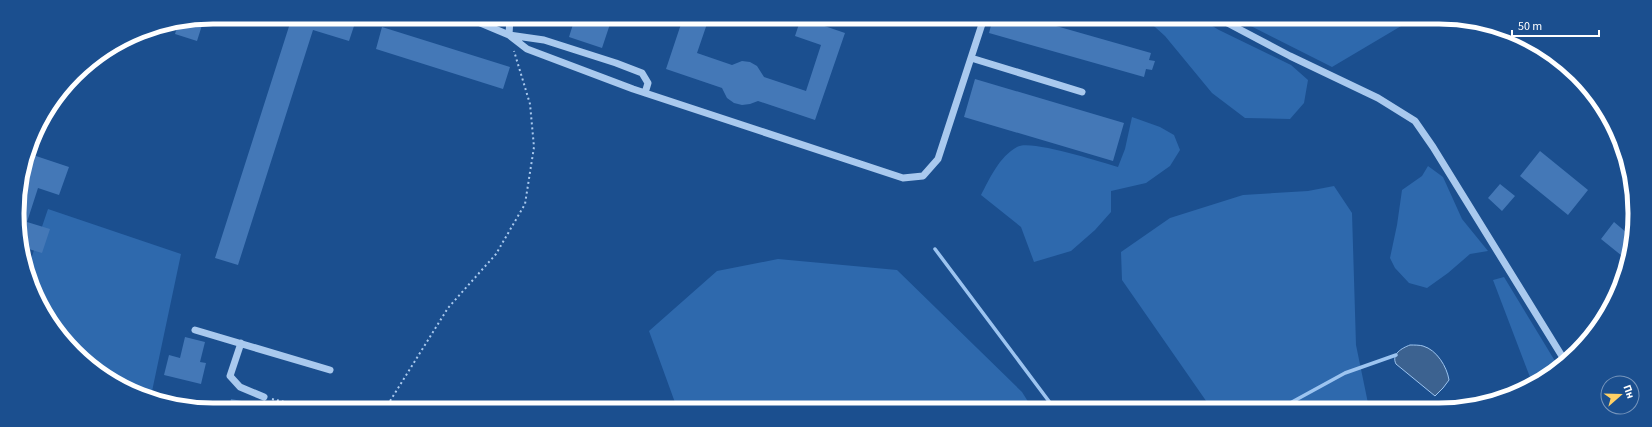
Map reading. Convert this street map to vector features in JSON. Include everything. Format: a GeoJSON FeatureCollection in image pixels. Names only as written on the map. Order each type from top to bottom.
{"type":"FeatureCollection","features":[{"type":"Feature","properties":{"kind":"street"},"geometry":{"type":"LineString","coordinates":[[483,24],[509,35],[528,49],[645,94],[903,178],[923,176],[938,159],[982,24]]}},
{"type":"Feature","properties":{"kind":"street"},"geometry":{"type":"LineString","coordinates":[[509,35],[510,24]]}},
{"type":"Feature","properties":{"kind":"street"},"geometry":{"type":"LineString","coordinates":[[1229,24],[1290,56],[1378,98],[1415,121],[1433,147],[1562,357]]}},
{"type":"Feature","properties":{"kind":"street"},"geometry":{"type":"LineString","coordinates":[[509,35],[544,40],[616,62],[642,73],[648,83],[645,94]]}},
{"type":"Feature","properties":{"kind":"street"},"geometry":{"type":"LineString","coordinates":[[971,58],[1082,92]]}},
{"type":"Feature","properties":{"kind":"street"},"geometry":{"type":"LineString","coordinates":[[196,330],[330,370]]}},
{"type":"Feature","properties":{"kind":"street"},"geometry":{"type":"LineString","coordinates":[[241,343],[230,376],[240,387],[264,397]]}},
{"type":"Feature","properties":{"kind":"path"},"geometry":{"type":"LineString","coordinates":[[388,403],[448,308],[496,254],[525,204],[534,147],[530,104],[509,35]]}},
{"type":"Feature","properties":{"kind":"path"},"geometry":{"type":"LineString","coordinates":[[264,397],[290,403]]}},
{"type":"Feature","properties":{"kind":"shaded area"},"geometry":{"type":"Polygon","coordinates":[[[1152,24],[1209,24],[1291,65],[1308,80],[1304,103],[1290,119],[1245,118],[1212,93],[1165,36],[1152,24]]]}},
{"type":"Feature","properties":{"kind":"shaded area"},"geometry":{"type":"Polygon","coordinates":[[[1247,24],[1405,24],[1332,67],[1247,24]]]}},
{"type":"Feature","properties":{"kind":"shaded area"},"geometry":{"type":"Polygon","coordinates":[[[1132,117],[1160,127],[1174,135],[1180,150],[1170,166],[1146,183],[1111,191],[1111,212],[1095,230],[1071,251],[1034,262],[1021,227],[981,195],[1000,162],[1011,151],[1024,145],[1050,148],[1118,167],[1125,149],[1132,117]]]}},
{"type":"Feature","properties":{"kind":"shaded area"},"geometry":{"type":"Polygon","coordinates":[[[1428,166],[1443,177],[1462,219],[1488,251],[1470,254],[1448,273],[1427,288],[1409,283],[1395,268],[1390,258],[1402,190],[1422,176],[1428,166]]]}},
{"type":"Feature","properties":{"kind":"shaded area"},"geometry":{"type":"Polygon","coordinates":[[[1334,186],[1352,213],[1356,345],[1368,403],[1208,403],[1122,280],[1121,252],[1170,218],[1243,195],[1308,191],[1334,186]]]}},
{"type":"Feature","properties":{"kind":"shaded area"},"geometry":{"type":"Polygon","coordinates":[[[48,209],[181,254],[152,393],[141,389],[108,371],[89,356],[71,338],[49,308],[38,286],[30,262],[48,209]]]}},
{"type":"Feature","properties":{"kind":"shaded area"},"geometry":{"type":"Polygon","coordinates":[[[778,259],[897,270],[1022,392],[1029,403],[675,403],[649,331],[717,271],[778,259]]]}},
{"type":"Feature","properties":{"kind":"shaded area"},"geometry":{"type":"Polygon","coordinates":[[[1504,277],[1556,362],[1531,379],[1493,280],[1504,277]]]}},
{"type":"Feature","properties":{"kind":"shaded area"},"geometry":{"type":"Polygon","coordinates":[[[1410,345],[1428,348],[1437,355],[1444,365],[1449,380],[1435,396],[1396,364],[1396,354],[1410,345]]]}},
{"type":"Feature","properties":{"kind":"building"},"geometry":{"type":"Polygon","coordinates":[[[202,24],[197,41],[175,34],[177,28],[202,24]]]}},
{"type":"Feature","properties":{"kind":"building"},"geometry":{"type":"Polygon","coordinates":[[[290,24],[355,24],[349,41],[313,30],[238,265],[215,258],[290,24]]]}},
{"type":"Feature","properties":{"kind":"building"},"geometry":{"type":"Polygon","coordinates":[[[573,24],[610,24],[602,48],[569,37],[573,24]]]}},
{"type":"Feature","properties":{"kind":"building"},"geometry":{"type":"Polygon","coordinates":[[[681,24],[707,24],[697,53],[732,65],[742,61],[750,62],[757,66],[764,77],[806,91],[821,45],[795,36],[799,24],[819,24],[845,33],[815,120],[758,101],[742,105],[734,103],[727,98],[722,88],[666,69],[681,24]]]}},
{"type":"Feature","properties":{"kind":"building"},"geometry":{"type":"Polygon","coordinates":[[[991,24],[1049,24],[1151,53],[1149,60],[1155,61],[1152,70],[1146,69],[1144,77],[989,33],[991,24]]]}},
{"type":"Feature","properties":{"kind":"building"},"geometry":{"type":"Polygon","coordinates":[[[382,27],[510,67],[503,89],[376,49],[382,27]]]}},
{"type":"Feature","properties":{"kind":"building"},"geometry":{"type":"Polygon","coordinates":[[[975,79],[1124,123],[1113,161],[964,117],[975,79]]]}},
{"type":"Feature","properties":{"kind":"building"},"geometry":{"type":"Polygon","coordinates":[[[1540,151],[1588,190],[1568,215],[1520,176],[1540,151]]]}},
{"type":"Feature","properties":{"kind":"building"},"geometry":{"type":"Polygon","coordinates":[[[33,155],[69,167],[59,195],[38,188],[27,222],[50,229],[42,253],[28,249],[24,226],[24,201],[30,164],[33,155]]]}},
{"type":"Feature","properties":{"kind":"building"},"geometry":{"type":"Polygon","coordinates":[[[1500,184],[1515,196],[1502,211],[1488,198],[1500,184]]]}},
{"type":"Feature","properties":{"kind":"building"},"geometry":{"type":"Polygon","coordinates":[[[1614,222],[1627,233],[1623,257],[1601,239],[1614,222]]]}},
{"type":"Feature","properties":{"kind":"building"},"geometry":{"type":"Polygon","coordinates":[[[185,337],[205,342],[200,362],[206,363],[201,384],[164,375],[169,355],[180,358],[185,337]]]}},
{"type":"Feature","properties":{"kind":"building"},"geometry":{"type":"Polygon","coordinates":[[[231,399],[252,403],[230,403],[231,399]]]}},
{"type":"Feature","properties":{"kind":"waterway"},"geometry":{"type":"LineString","coordinates":[[935,249],[1050,403]]}},
{"type":"Feature","properties":{"kind":"waterway"},"geometry":{"type":"LineString","coordinates":[[1290,403],[1345,373],[1396,355]]}}]}
